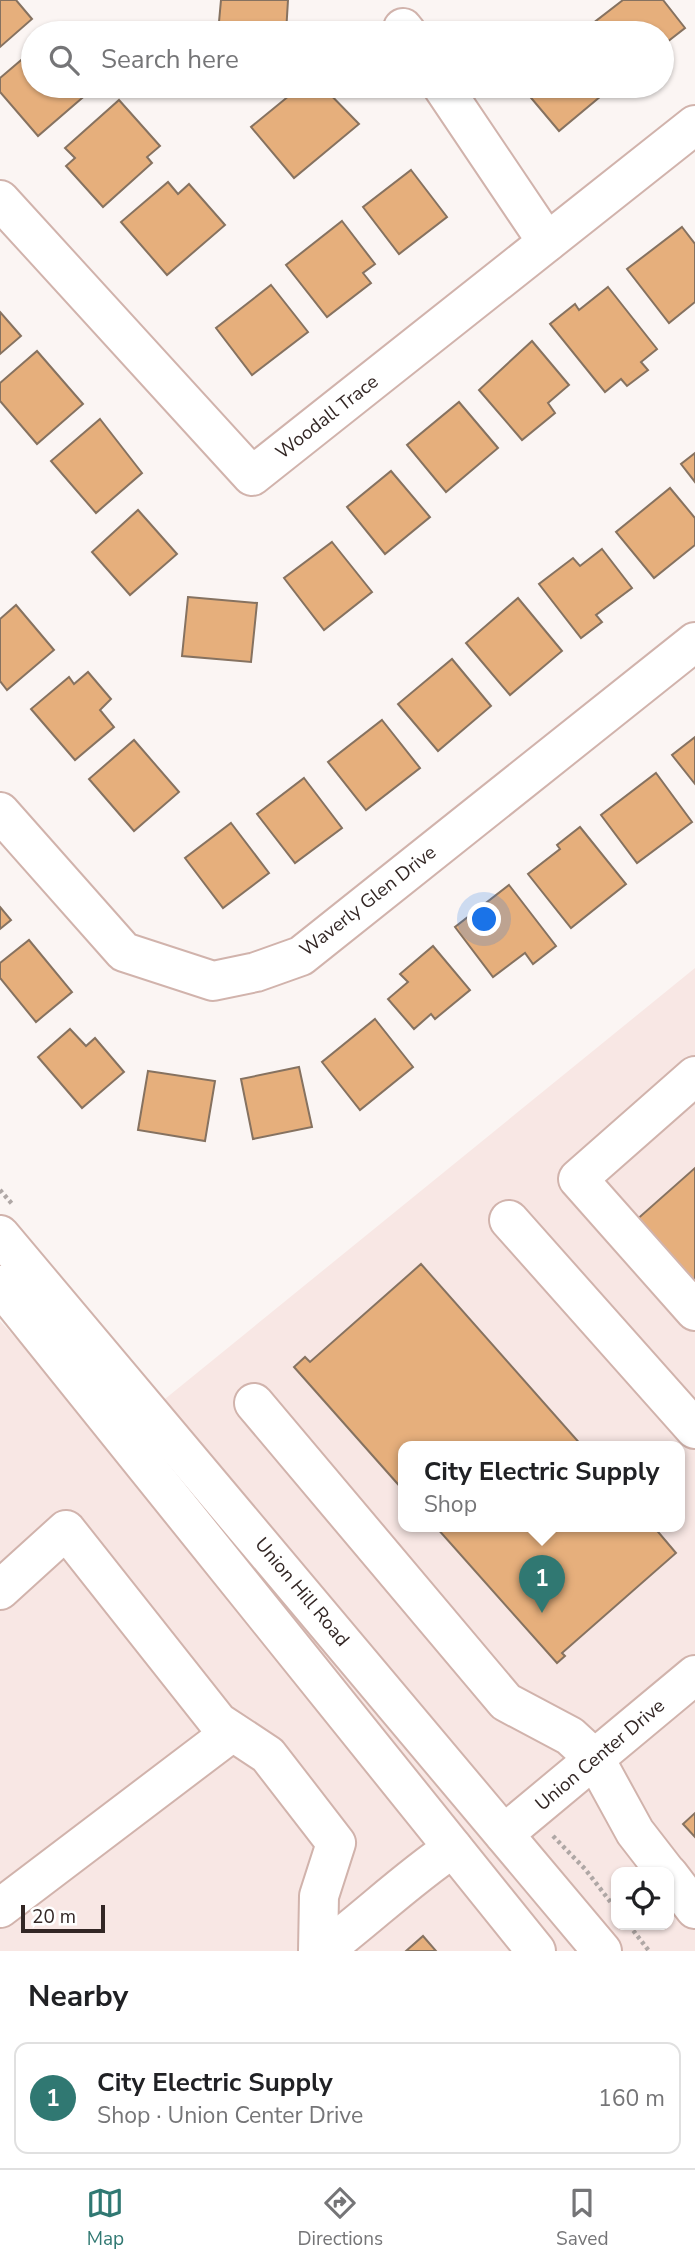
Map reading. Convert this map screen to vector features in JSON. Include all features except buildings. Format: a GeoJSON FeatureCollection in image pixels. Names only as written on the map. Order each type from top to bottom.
{"type":"FeatureCollection","features":[{"type":"Feature","properties":{"kind":"street"},"geometry":{"type":"LineString","coordinates":[[450,98],[547,242]]}},
{"type":"Feature","properties":{"kind":"street","name":"Woodall Trace"},"geometry":{"type":"LineString","coordinates":[[0,200],[252,476],[695,125]]}},
{"type":"Feature","properties":{"kind":"street","name":"Waverly Glen Drive"},"geometry":{"type":"LineString","coordinates":[[0,812],[124,952],[214,981],[257,972],[301,956],[695,642]]}},
{"type":"Feature","properties":{"kind":"street"},"geometry":{"type":"LineString","coordinates":[[695,1076],[578,1179],[695,1311]]}},
{"type":"Feature","properties":{"kind":"street"},"geometry":{"type":"LineString","coordinates":[[509,1220],[695,1429]]}},
{"type":"Feature","properties":{"kind":"street","name":"Union Hill Road"},"geometry":{"type":"LineString","coordinates":[[0,1235],[602,1951]]}},
{"type":"Feature","properties":{"kind":"street"},"geometry":{"type":"LineString","coordinates":[[0,1285],[536,1951]]}},
{"type":"Feature","properties":{"kind":"street"},"geometry":{"type":"LineString","coordinates":[[254,1403],[506,1702],[570,1736],[595,1759],[635,1832],[662,1867]]}},
{"type":"Feature","properties":{"kind":"street"},"geometry":{"type":"LineString","coordinates":[[0,1590],[66,1530],[209,1712],[232,1732],[268,1755],[336,1843],[319,1896],[320,1951]]}},
{"type":"Feature","properties":{"kind":"street","name":"Union Center Drive"},"geometry":{"type":"LineString","coordinates":[[504,1835],[695,1675]]}},
{"type":"Feature","properties":{"kind":"street"},"geometry":{"type":"LineString","coordinates":[[0,1908],[232,1732]]}},
{"type":"Feature","properties":{"kind":"street"},"geometry":{"type":"LineString","coordinates":[[320,1951],[362,1922],[418,1871],[453,1848]]}},
{"type":"Feature","properties":{"kind":"street"},"geometry":{"type":"LineString","coordinates":[[674,1883],[695,1909]]}},
{"type":"Feature","properties":{"kind":"path"},"geometry":{"type":"LineString","coordinates":[[633,1930],[649,1951]]}},
{"type":"Feature","properties":{"kind":"shaded area"},"geometry":{"type":"Polygon","coordinates":[[[695,968],[695,1951],[0,1951],[0,1321],[112,1442],[695,968]]]}},
{"type":"Feature","properties":{"kind":"place","name":"City Electric Supply"},"geometry":{"type":"Point","coordinates":[542,1613]}}]}
